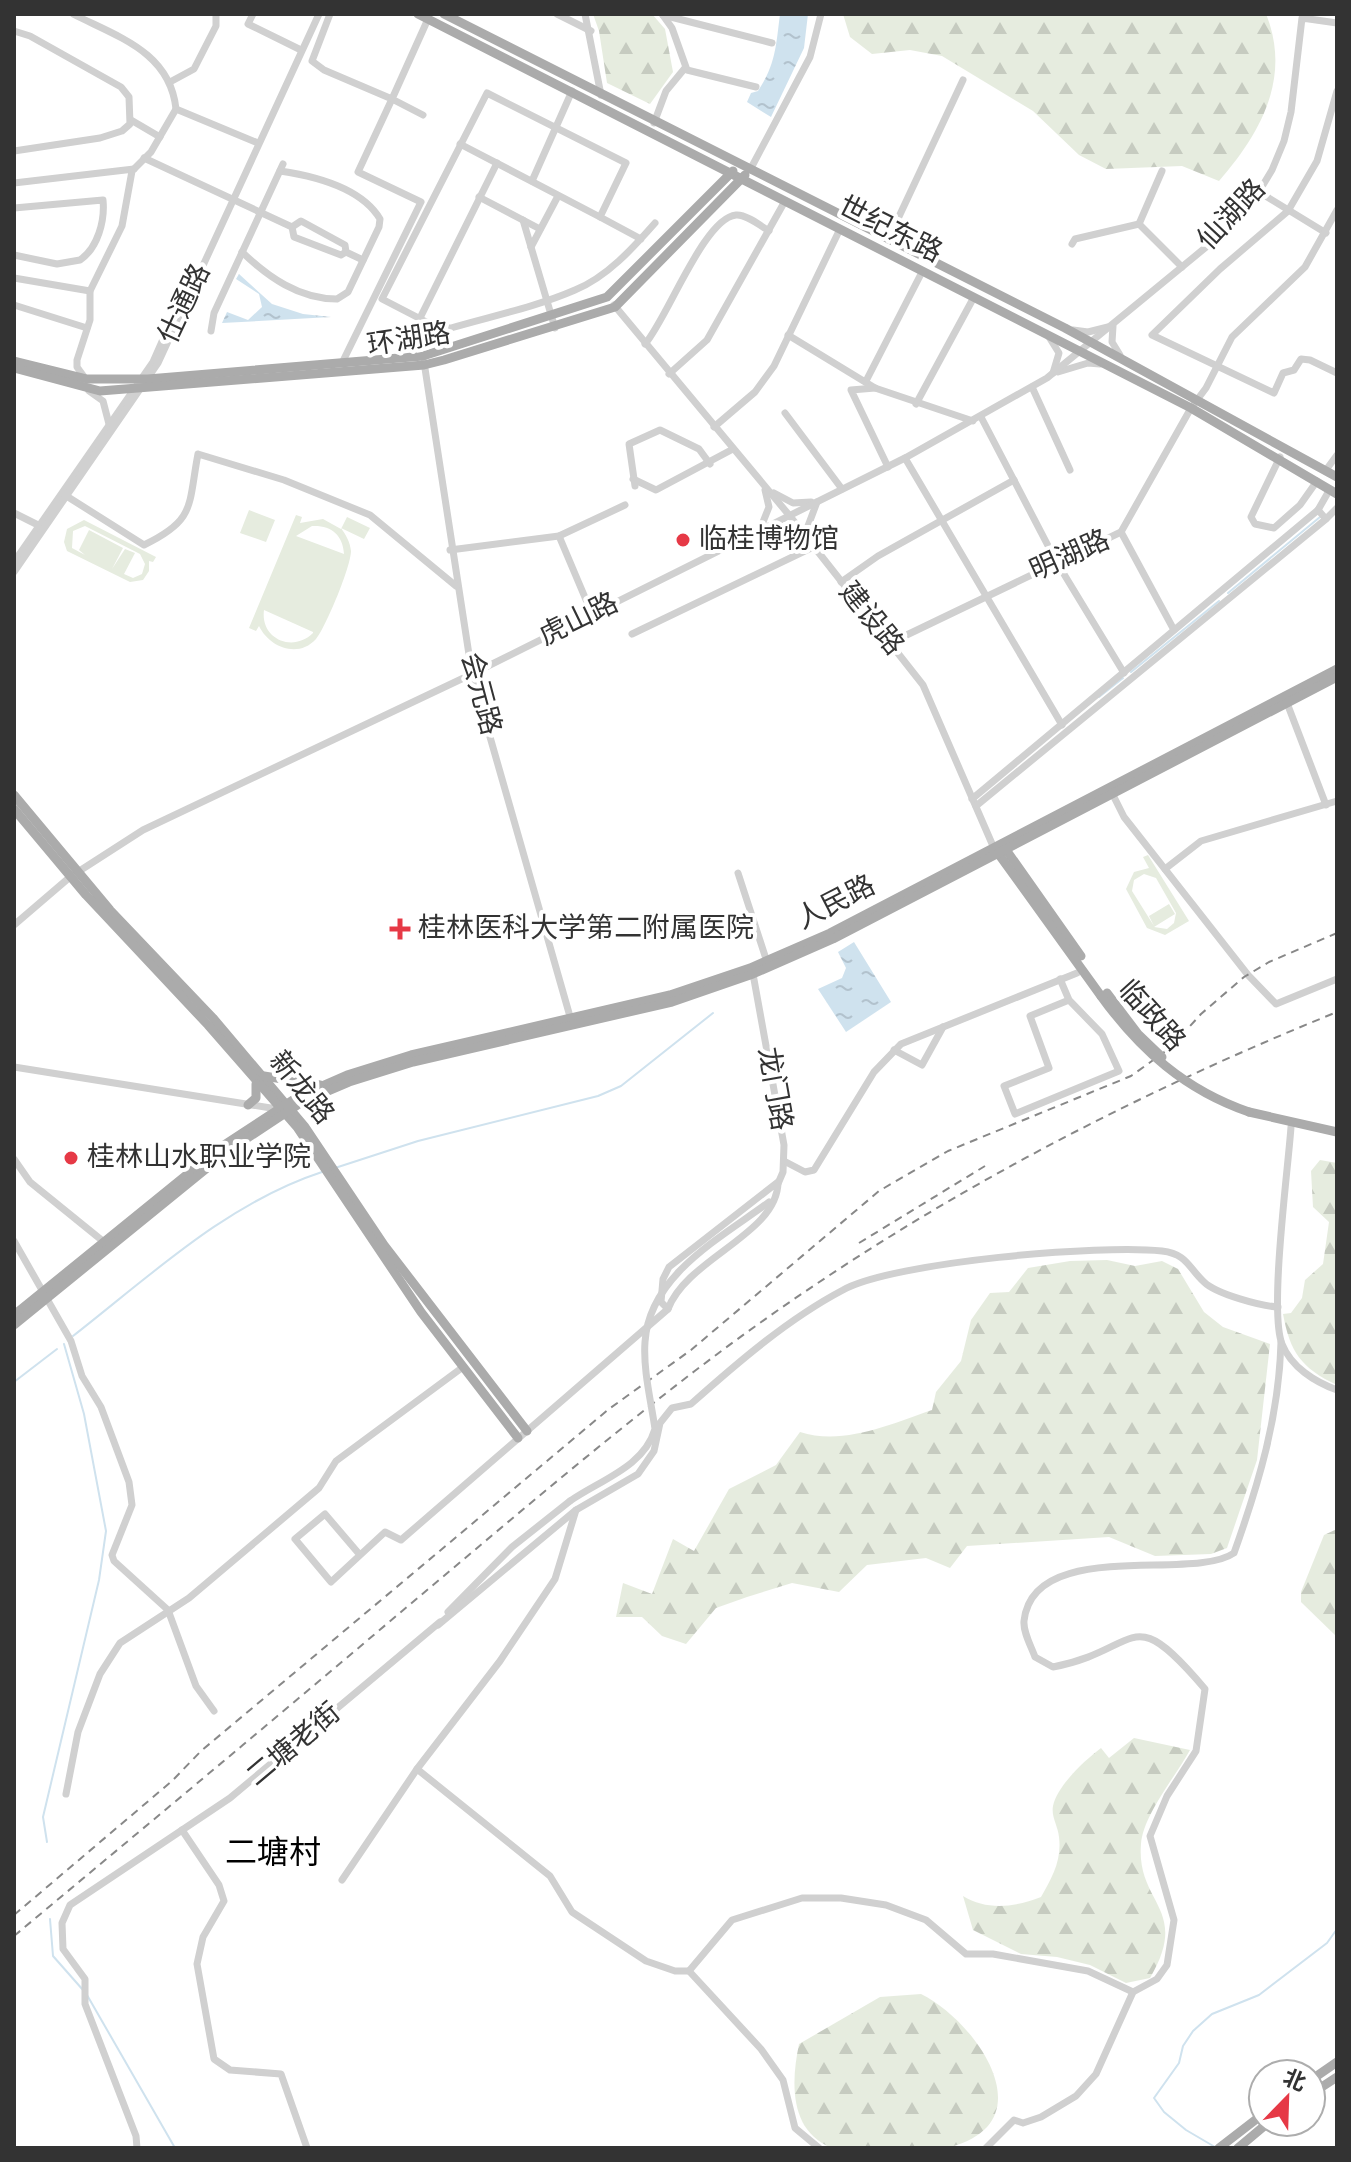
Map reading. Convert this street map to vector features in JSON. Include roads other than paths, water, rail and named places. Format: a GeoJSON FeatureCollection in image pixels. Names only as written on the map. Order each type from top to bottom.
{"type":"FeatureCollection","features":[{"type":"Feature","properties":{"kind":"main road","name":"世纪东路"},"geometry":{"type":"LineString","coordinates":[[418,14],[1065,328],[1198,398],[1337,477]]}},
{"type":"Feature","properties":{"kind":"main road","name":"世纪东路"},"geometry":{"type":"LineString","coordinates":[[444,14],[461,18],[735,169]]}},
{"type":"Feature","properties":{"kind":"main road","name":"环湖路"},"geometry":{"type":"LineString","coordinates":[[14,368],[79,388],[100,391],[342,363],[424,360],[607,297],[735,169]]}},
{"type":"Feature","properties":{"kind":"main road","name":"世纪东路"},"geometry":{"type":"LineString","coordinates":[[746,174],[785,201],[1191,408],[1280,457],[1334,492]]}},
{"type":"Feature","properties":{"kind":"main road","name":"环湖路"},"geometry":{"type":"LineString","coordinates":[[14,361],[87,379],[141,384],[424,360],[555,328],[615,307],[746,174]]}},
{"type":"Feature","properties":{"kind":"main road","name":"人民路"},"geometry":{"type":"LineString","coordinates":[[284,1109],[393,1068],[670,995],[833,939],[999,847],[1337,669]]}},
{"type":"Feature","properties":{"kind":"main road","name":"人民路"},"geometry":{"type":"LineString","coordinates":[[999,847],[1112,793],[1337,677]]}},
{"type":"Feature","properties":{"kind":"main road","name":"新龙路"},"geometry":{"type":"LineString","coordinates":[[14,795],[74,875]]}},
{"type":"Feature","properties":{"kind":"main road","name":"新龙路"},"geometry":{"type":"LineString","coordinates":[[14,809],[284,1109],[318,1151],[522,1434]]}},
{"type":"Feature","properties":{"kind":"main road","name":"临政路"},"geometry":{"type":"LineString","coordinates":[[999,847],[1142,1049],[1212,1098],[1337,1132]]}},
{"type":"Feature","properties":{"kind":"main road","name":"人民路"},"geometry":{"type":"LineString","coordinates":[[284,1109],[323,1085],[411,1055],[672,1002],[753,974],[767,964]]}},
{"type":"Feature","properties":{"kind":"main road"},"geometry":{"type":"LineString","coordinates":[[248,1105],[256,1098],[259,1080],[323,1085]]}},
{"type":"Feature","properties":{"kind":"main road"},"geometry":{"type":"LineString","coordinates":[[14,1325],[104,1242],[221,1147],[284,1109]]}},
{"type":"Feature","properties":{"kind":"main road"},"geometry":{"type":"LineString","coordinates":[[14,1315],[284,1109]]}},
{"type":"Feature","properties":{"kind":"main road","name":"临政路"},"geometry":{"type":"LineString","coordinates":[[1251,1109],[1337,1125]]}},
{"type":"Feature","properties":{"kind":"main road","name":"新龙路"},"geometry":{"type":"LineString","coordinates":[[335,1176],[373,1245],[463,1367],[522,1434]]}},
{"type":"Feature","properties":{"kind":"main road"},"geometry":{"type":"LineString","coordinates":[[1220,2147],[1247,2126]]}},
{"type":"Feature","properties":{"kind":"street"},"geometry":{"type":"LineString","coordinates":[[73,14],[147,53],[162,67],[170,82],[176,109],[160,137],[134,169],[122,226],[90,291],[87,328],[77,360],[80,373],[100,391]]}},
{"type":"Feature","properties":{"kind":"street"},"geometry":{"type":"LineString","coordinates":[[170,82],[194,69],[216,26],[216,14]]}},
{"type":"Feature","properties":{"kind":"street"},"geometry":{"type":"LineString","coordinates":[[253,14],[248,24],[300,49]]}},
{"type":"Feature","properties":{"kind":"street","name":"仕通路"},"geometry":{"type":"LineString","coordinates":[[14,562],[68,497],[141,384],[316,14]]}},
{"type":"Feature","properties":{"kind":"street"},"geometry":{"type":"LineString","coordinates":[[330,14],[312,61],[324,70],[423,115]]}},
{"type":"Feature","properties":{"kind":"street"},"geometry":{"type":"LineString","coordinates":[[557,14],[591,31]]}},
{"type":"Feature","properties":{"kind":"street"},"geometry":{"type":"LineString","coordinates":[[585,14],[591,31],[601,95]]}},
{"type":"Feature","properties":{"kind":"street"},"geometry":{"type":"LineString","coordinates":[[662,14],[772,43]]}},
{"type":"Feature","properties":{"kind":"street"},"geometry":{"type":"LineString","coordinates":[[662,14],[672,28],[685,68]]}},
{"type":"Feature","properties":{"kind":"street"},"geometry":{"type":"LineString","coordinates":[[746,174],[810,57],[821,14]]}},
{"type":"Feature","properties":{"kind":"street","name":"仙湖路"},"geometry":{"type":"LineString","coordinates":[[1081,352],[1233,222],[1259,192],[1278,156],[1287,127],[1302,18],[1337,23]]}},
{"type":"Feature","properties":{"kind":"street"},"geometry":{"type":"LineString","coordinates":[[342,363],[421,202],[358,172],[428,19]]}},
{"type":"Feature","properties":{"kind":"street"},"geometry":{"type":"LineString","coordinates":[[14,31],[30,36],[121,87],[129,97],[131,120],[122,131],[100,138],[14,151]]}},
{"type":"Feature","properties":{"kind":"street"},"geometry":{"type":"LineString","coordinates":[[685,68],[722,81],[756,87]]}},
{"type":"Feature","properties":{"kind":"street"},"geometry":{"type":"LineString","coordinates":[[654,123],[666,91],[685,68]]}},
{"type":"Feature","properties":{"kind":"street"},"geometry":{"type":"LineString","coordinates":[[888,240],[963,80]]}},
{"type":"Feature","properties":{"kind":"street"},"geometry":{"type":"LineString","coordinates":[[532,181],[572,91]]}},
{"type":"Feature","properties":{"kind":"street"},"geometry":{"type":"LineString","coordinates":[[1337,91],[1317,161],[1288,211],[1153,330],[1152,335],[1274,393],[1283,373],[1294,370],[1301,359],[1337,373]]}},
{"type":"Feature","properties":{"kind":"street"},"geometry":{"type":"LineString","coordinates":[[600,217],[626,163],[487,93],[382,299],[438,328],[451,328],[576,290],[594,279],[655,223]]}},
{"type":"Feature","properties":{"kind":"street"},"geometry":{"type":"LineString","coordinates":[[176,109],[256,143]]}},
{"type":"Feature","properties":{"kind":"street"},"geometry":{"type":"LineString","coordinates":[[131,120],[160,137]]}},
{"type":"Feature","properties":{"kind":"street"},"geometry":{"type":"LineString","coordinates":[[460,144],[641,239]]}},
{"type":"Feature","properties":{"kind":"street"},"geometry":{"type":"LineString","coordinates":[[144,158],[292,227]]}},
{"type":"Feature","properties":{"kind":"street"},"geometry":{"type":"LineString","coordinates":[[420,318],[497,163]]}},
{"type":"Feature","properties":{"kind":"street"},"geometry":{"type":"LineString","coordinates":[[211,331],[214,313],[281,167],[337,185],[380,217],[379,227],[346,295],[334,299],[282,284],[242,252]]}},
{"type":"Feature","properties":{"kind":"street"},"geometry":{"type":"LineString","coordinates":[[14,183],[134,169]]}},
{"type":"Feature","properties":{"kind":"street"},"geometry":{"type":"LineString","coordinates":[[1139,224],[1162,171]]}},
{"type":"Feature","properties":{"kind":"street"},"geometry":{"type":"LineString","coordinates":[[1259,192],[1326,233]]}},
{"type":"Feature","properties":{"kind":"street"},"geometry":{"type":"LineString","coordinates":[[531,247],[558,196]]}},
{"type":"Feature","properties":{"kind":"street"},"geometry":{"type":"LineString","coordinates":[[479,197],[540,229]]}},
{"type":"Feature","properties":{"kind":"street"},"geometry":{"type":"LineString","coordinates":[[14,208],[103,200],[104,210],[95,240],[80,260],[57,264],[14,255]]}},
{"type":"Feature","properties":{"kind":"street"},"geometry":{"type":"LineString","coordinates":[[669,374],[707,340],[785,201]]}},
{"type":"Feature","properties":{"kind":"street","name":"明湖路"},"geometry":{"type":"LineString","coordinates":[[890,643],[1121,532],[1232,337],[1305,267],[1337,210]]}},
{"type":"Feature","properties":{"kind":"street"},"geometry":{"type":"LineString","coordinates":[[645,344],[658,329],[703,244],[717,227],[740,215],[769,231]]}},
{"type":"Feature","properties":{"kind":"street"},"geometry":{"type":"LineString","coordinates":[[523,220],[555,328]]}},
{"type":"Feature","properties":{"kind":"street"},"geometry":{"type":"LineString","coordinates":[[292,227],[301,221],[318,227],[345,245],[346,252]]}},
{"type":"Feature","properties":{"kind":"street"},"geometry":{"type":"LineString","coordinates":[[1072,244],[1075,239],[1139,224]]}},
{"type":"Feature","properties":{"kind":"street"},"geometry":{"type":"LineString","coordinates":[[1139,224],[1182,267]]}},
{"type":"Feature","properties":{"kind":"street"},"geometry":{"type":"LineString","coordinates":[[292,227],[294,237],[309,246],[341,255],[346,252]]}},
{"type":"Feature","properties":{"kind":"street"},"geometry":{"type":"LineString","coordinates":[[714,427],[759,388],[840,229]]}},
{"type":"Feature","properties":{"kind":"street"},"geometry":{"type":"LineString","coordinates":[[346,252],[363,260]]}},
{"type":"Feature","properties":{"kind":"street"},"geometry":{"type":"LineString","coordinates":[[866,381],[922,272]]}},
{"type":"Feature","properties":{"kind":"street"},"geometry":{"type":"LineString","coordinates":[[14,278],[90,291]]}},
{"type":"Feature","properties":{"kind":"street","name":"建设路"},"geometry":{"type":"LineString","coordinates":[[607,297],[789,515],[811,548],[923,685],[974,803],[999,847]]}},
{"type":"Feature","properties":{"kind":"street"},"geometry":{"type":"LineString","coordinates":[[916,404],[974,297]]}},
{"type":"Feature","properties":{"kind":"street"},"geometry":{"type":"LineString","coordinates":[[14,305],[87,328]]}},
{"type":"Feature","properties":{"kind":"street"},"geometry":{"type":"LineString","coordinates":[[1065,328],[1088,332],[1114,324],[1112,342],[1122,358]]}},
{"type":"Feature","properties":{"kind":"street"},"geometry":{"type":"LineString","coordinates":[[1045,333],[1056,344],[1059,353],[1052,374]]}},
{"type":"Feature","properties":{"kind":"street"},"geometry":{"type":"LineString","coordinates":[[788,335],[875,388],[973,421]]}},
{"type":"Feature","properties":{"kind":"street","name":"虎山路"},"geometry":{"type":"LineString","coordinates":[[14,925],[74,875],[143,830],[472,674],[888,467],[1032,387],[1081,352]]}},
{"type":"Feature","properties":{"kind":"street","name":"会元路"},"geometry":{"type":"LineString","coordinates":[[424,360],[450,550],[472,674],[572,1021]]}},
{"type":"Feature","properties":{"kind":"street"},"geometry":{"type":"LineString","coordinates":[[1052,374],[1088,363],[1108,365]]}},
{"type":"Feature","properties":{"kind":"street","name":"仕通路"},"geometry":{"type":"LineString","coordinates":[[14,572],[109,424],[141,384]]}},
{"type":"Feature","properties":{"kind":"street"},"geometry":{"type":"LineString","coordinates":[[1032,387],[1070,470]]}},
{"type":"Feature","properties":{"kind":"street"},"geometry":{"type":"LineString","coordinates":[[79,388],[97,394],[103,401],[109,424]]}},
{"type":"Feature","properties":{"kind":"street"},"geometry":{"type":"LineString","coordinates":[[875,388],[851,390],[888,467]]}},
{"type":"Feature","properties":{"kind":"street"},"geometry":{"type":"LineString","coordinates":[[785,413],[842,489]]}},
{"type":"Feature","properties":{"kind":"street"},"geometry":{"type":"LineString","coordinates":[[981,417],[1056,561],[1126,676]]}},
{"type":"Feature","properties":{"kind":"street"},"geometry":{"type":"LineString","coordinates":[[710,464],[699,449],[660,430],[629,444],[634,482],[656,490],[710,464],[733,449]]}},
{"type":"Feature","properties":{"kind":"street"},"geometry":{"type":"LineString","coordinates":[[68,497],[144,545],[174,529],[185,517],[198,454],[284,480],[370,515],[456,586]]}},
{"type":"Feature","properties":{"kind":"street"},"geometry":{"type":"LineString","coordinates":[[1326,470],[1337,455]]}},
{"type":"Feature","properties":{"kind":"street"},"geometry":{"type":"LineString","coordinates":[[1280,457],[1252,514],[1255,524],[1274,528],[1300,505],[1317,481]]}},
{"type":"Feature","properties":{"kind":"street"},"geometry":{"type":"LineString","coordinates":[[905,458],[984,597],[1064,727]]}},
{"type":"Feature","properties":{"kind":"street"},"geometry":{"type":"LineString","coordinates":[[841,582],[878,556],[1014,480]]}},
{"type":"Feature","properties":{"kind":"street"},"geometry":{"type":"LineString","coordinates":[[763,484],[793,503],[817,502],[808,526],[811,548]]}},
{"type":"Feature","properties":{"kind":"street"},"geometry":{"type":"LineString","coordinates":[[763,484],[769,507],[759,531],[788,528],[811,548]]}},
{"type":"Feature","properties":{"kind":"street"},"geometry":{"type":"LineString","coordinates":[[1126,676],[1174,630],[1318,510],[1334,492]]}},
{"type":"Feature","properties":{"kind":"street"},"geometry":{"type":"LineString","coordinates":[[450,550],[559,536],[625,505]]}},
{"type":"Feature","properties":{"kind":"street"},"geometry":{"type":"LineString","coordinates":[[974,803],[1126,676],[1227,600],[1337,508]]}},
{"type":"Feature","properties":{"kind":"street"},"geometry":{"type":"LineString","coordinates":[[1318,510],[1326,519]]}},
{"type":"Feature","properties":{"kind":"street"},"geometry":{"type":"LineString","coordinates":[[14,513],[43,528]]}},
{"type":"Feature","properties":{"kind":"street"},"geometry":{"type":"LineString","coordinates":[[1121,532],[1174,630]]}},
{"type":"Feature","properties":{"kind":"street"},"geometry":{"type":"LineString","coordinates":[[559,536],[592,614]]}},
{"type":"Feature","properties":{"kind":"street"},"geometry":{"type":"LineString","coordinates":[[632,634],[811,548]]}},
{"type":"Feature","properties":{"kind":"street"},"geometry":{"type":"LineString","coordinates":[[1221,592],[1227,600]]}},
{"type":"Feature","properties":{"kind":"street"},"geometry":{"type":"LineString","coordinates":[[1287,703],[1326,805]]}},
{"type":"Feature","properties":{"kind":"street"},"geometry":{"type":"LineString","coordinates":[[1112,793],[1124,817],[1248,975],[1276,1004],[1337,979]]}},
{"type":"Feature","properties":{"kind":"street"},"geometry":{"type":"LineString","coordinates":[[1165,869],[1201,841],[1337,801]]}},
{"type":"Feature","properties":{"kind":"street"},"geometry":{"type":"LineString","coordinates":[[738,873],[767,964]]}},
{"type":"Feature","properties":{"kind":"street"},"geometry":{"type":"LineString","coordinates":[[784,1161],[807,1172],[814,1170],[874,1072],[894,1050],[1077,973]]}},
{"type":"Feature","properties":{"kind":"street","name":"龙门路"},"geometry":{"type":"LineString","coordinates":[[753,974],[782,1130],[784,1161],[769,1202]]}},
{"type":"Feature","properties":{"kind":"street"},"geometry":{"type":"LineString","coordinates":[[1060,979],[1069,1000],[1102,1034],[1119,1071],[1015,1114],[1004,1086],[1049,1068],[1030,1016],[1069,1000]]}},
{"type":"Feature","properties":{"kind":"street"},"geometry":{"type":"LineString","coordinates":[[894,1050],[922,1065],[943,1027]]}},
{"type":"Feature","properties":{"kind":"street"},"geometry":{"type":"LineString","coordinates":[[14,1067],[284,1109]]}},
{"type":"Feature","properties":{"kind":"street"},"geometry":{"type":"LineString","coordinates":[[986,2148],[1014,2120],[1023,2123],[1041,2117],[1076,2096],[1096,2074],[1133,1992],[1162,1973],[1173,1942],[1174,1920],[1150,1836],[1167,1796],[1196,1751],[1205,1689],[1171,1649],[1155,1637],[1134,1636],[1069,1664],[1053,1667],[1035,1657],[1023,1624],[1029,1601],[1067,1574],[1101,1567],[1215,1560],[1234,1553],[1271,1442],[1280,1382],[1278,1307],[1291,1127]]}},
{"type":"Feature","properties":{"kind":"street"},"geometry":{"type":"LineString","coordinates":[[14,1159],[30,1182],[104,1242]]}},
{"type":"Feature","properties":{"kind":"street"},"geometry":{"type":"LineString","coordinates":[[668,1309],[661,1302],[663,1279],[669,1267],[778,1182]]}},
{"type":"Feature","properties":{"kind":"street"},"geometry":{"type":"LineString","coordinates":[[360,1555],[325,1514],[295,1539],[331,1582],[385,1532],[401,1540],[668,1309],[679,1286],[766,1214],[778,1195],[778,1182]]}},
{"type":"Feature","properties":{"kind":"street","name":"二塘老街"},"geometry":{"type":"LineString","coordinates":[[137,2148],[136,2136],[85,2004],[87,1992],[82,1970],[63,1949],[60,1938],[70,1905],[230,1798],[438,1625],[461,1596],[491,1567],[570,1501],[631,1464],[651,1443],[655,1429],[645,1341],[651,1317],[665,1289],[685,1265],[769,1202]]}},
{"type":"Feature","properties":{"kind":"street"},"geometry":{"type":"LineString","coordinates":[[14,1241],[71,1341],[84,1379],[101,1407],[132,1489],[132,1505],[112,1555],[114,1561],[168,1610],[196,1686],[214,1711]]}},
{"type":"Feature","properties":{"kind":"street"},"geometry":{"type":"LineString","coordinates":[[438,1625],[576,1510],[638,1474],[654,1451],[660,1423],[672,1408],[691,1404],[791,1324],[843,1289],[919,1269],[1066,1252],[1161,1251],[1186,1258],[1209,1286],[1257,1304],[1278,1307]]}},
{"type":"Feature","properties":{"kind":"street"},"geometry":{"type":"LineString","coordinates":[[1281,1342],[1291,1360],[1315,1381],[1337,1390]]}},
{"type":"Feature","properties":{"kind":"street"},"geometry":{"type":"LineString","coordinates":[[66,1794],[78,1732],[100,1674],[120,1643],[193,1595],[319,1488],[336,1461],[463,1367]]}},
{"type":"Feature","properties":{"kind":"street"},"geometry":{"type":"LineString","coordinates":[[342,1880],[417,1769],[500,1661],[555,1579],[576,1510]]}},
{"type":"Feature","properties":{"kind":"street"},"geometry":{"type":"LineString","coordinates":[[417,1769],[550,1876],[572,1912],[646,1961],[675,1971],[689,1971],[727,2007],[761,2049],[783,2080],[795,2128],[819,2148]]}},
{"type":"Feature","properties":{"kind":"street"},"geometry":{"type":"LineString","coordinates":[[182,1830],[219,1885],[224,1901],[203,1937],[197,1964],[214,2059],[230,2070],[281,2074],[307,2148]]}},
{"type":"Feature","properties":{"kind":"street"},"geometry":{"type":"LineString","coordinates":[[689,1971],[732,1920],[802,1898],[841,1898],[886,1905],[926,1920],[966,1954],[993,1954],[1088,1971],[1133,1992]]}},
{"type":"Feature","properties":{"kind":"water"},"geometry":{"type":"Polygon","coordinates":[[[780,14],[808,14],[804,48],[771,117],[747,102],[751,93],[758,91],[768,72],[780,14]]]}},
{"type":"Feature","properties":{"kind":"water"},"geometry":{"type":"Polygon","coordinates":[[[239,274],[272,304],[303,314],[331,317],[222,323],[227,312],[248,320],[262,307],[259,294],[236,279],[239,274]]]}},
{"type":"Feature","properties":{"kind":"water"},"geometry":{"type":"Polygon","coordinates":[[[854,942],[891,1002],[846,1032],[818,989],[842,978],[846,968],[838,952],[854,942]]]}},
{"type":"Feature","properties":{"kind":"waterway"},"geometry":{"type":"LineString","coordinates":[[1228,593],[1320,517]]}},
{"type":"Feature","properties":{"kind":"waterway"},"geometry":{"type":"LineString","coordinates":[[1131,672],[1219,601]]}},
{"type":"Feature","properties":{"kind":"waterway"},"geometry":{"type":"LineString","coordinates":[[1099,697],[1123,678]]}},
{"type":"Feature","properties":{"kind":"waterway"},"geometry":{"type":"LineString","coordinates":[[335,1168],[418,1141],[598,1096],[621,1086],[713,1013]]}},
{"type":"Feature","properties":{"kind":"waterway"},"geometry":{"type":"LineString","coordinates":[[73,1336],[222,1222],[287,1185],[322,1172]]}},
{"type":"Feature","properties":{"kind":"waterway"},"geometry":{"type":"LineString","coordinates":[[47,1842],[43,1817],[99,1580],[106,1531],[84,1414],[64,1344]]}},
{"type":"Feature","properties":{"kind":"waterway"},"geometry":{"type":"LineString","coordinates":[[14,1382],[57,1349]]}},
{"type":"Feature","properties":{"kind":"waterway"},"geometry":{"type":"LineString","coordinates":[[50,1919],[53,1956],[83,1990]]}},
{"type":"Feature","properties":{"kind":"waterway"},"geometry":{"type":"LineString","coordinates":[[1215,2147],[1186,2130],[1164,2112],[1154,2098],[1179,2063],[1183,2046],[1193,2031],[1212,2014],[1259,1995],[1327,1943],[1337,1929]]}},
{"type":"Feature","properties":{"kind":"waterway"},"geometry":{"type":"LineString","coordinates":[[87,1995],[175,2148]]}},
{"type":"Feature","properties":{"kind":"railway"},"geometry":{"type":"LineString","coordinates":[[14,1915],[172,1781],[201,1751],[609,1409],[691,1350],[879,1191],[948,1151],[1131,1076],[1170,1048],[1201,1014],[1244,977],[1269,962],[1337,933]]}},
{"type":"Feature","properties":{"kind":"railway"},"geometry":{"type":"LineString","coordinates":[[14,1936],[604,1443],[724,1349],[796,1298],[944,1204],[1020,1161],[1176,1082],[1337,1012]]}},
{"type":"Feature","properties":{"kind":"railway"},"geometry":{"type":"LineString","coordinates":[[859,1243],[985,1166]]}},
{"type":"Feature","properties":{"kind":"place","name":"临桂博物馆"},"geometry":{"type":"Point","coordinates":[683,540]}},
{"type":"Feature","properties":{"kind":"place","name":"桂林医科大学第二附属医院"},"geometry":{"type":"Point","coordinates":[400,929]}},
{"type":"Feature","properties":{"kind":"place","name":"桂林山水职业学院"},"geometry":{"type":"Point","coordinates":[71,1158]}},
{"type":"Feature","properties":{"kind":"district","name":"二塘村"},"geometry":{"type":"Point","coordinates":[273,1853]}}]}
